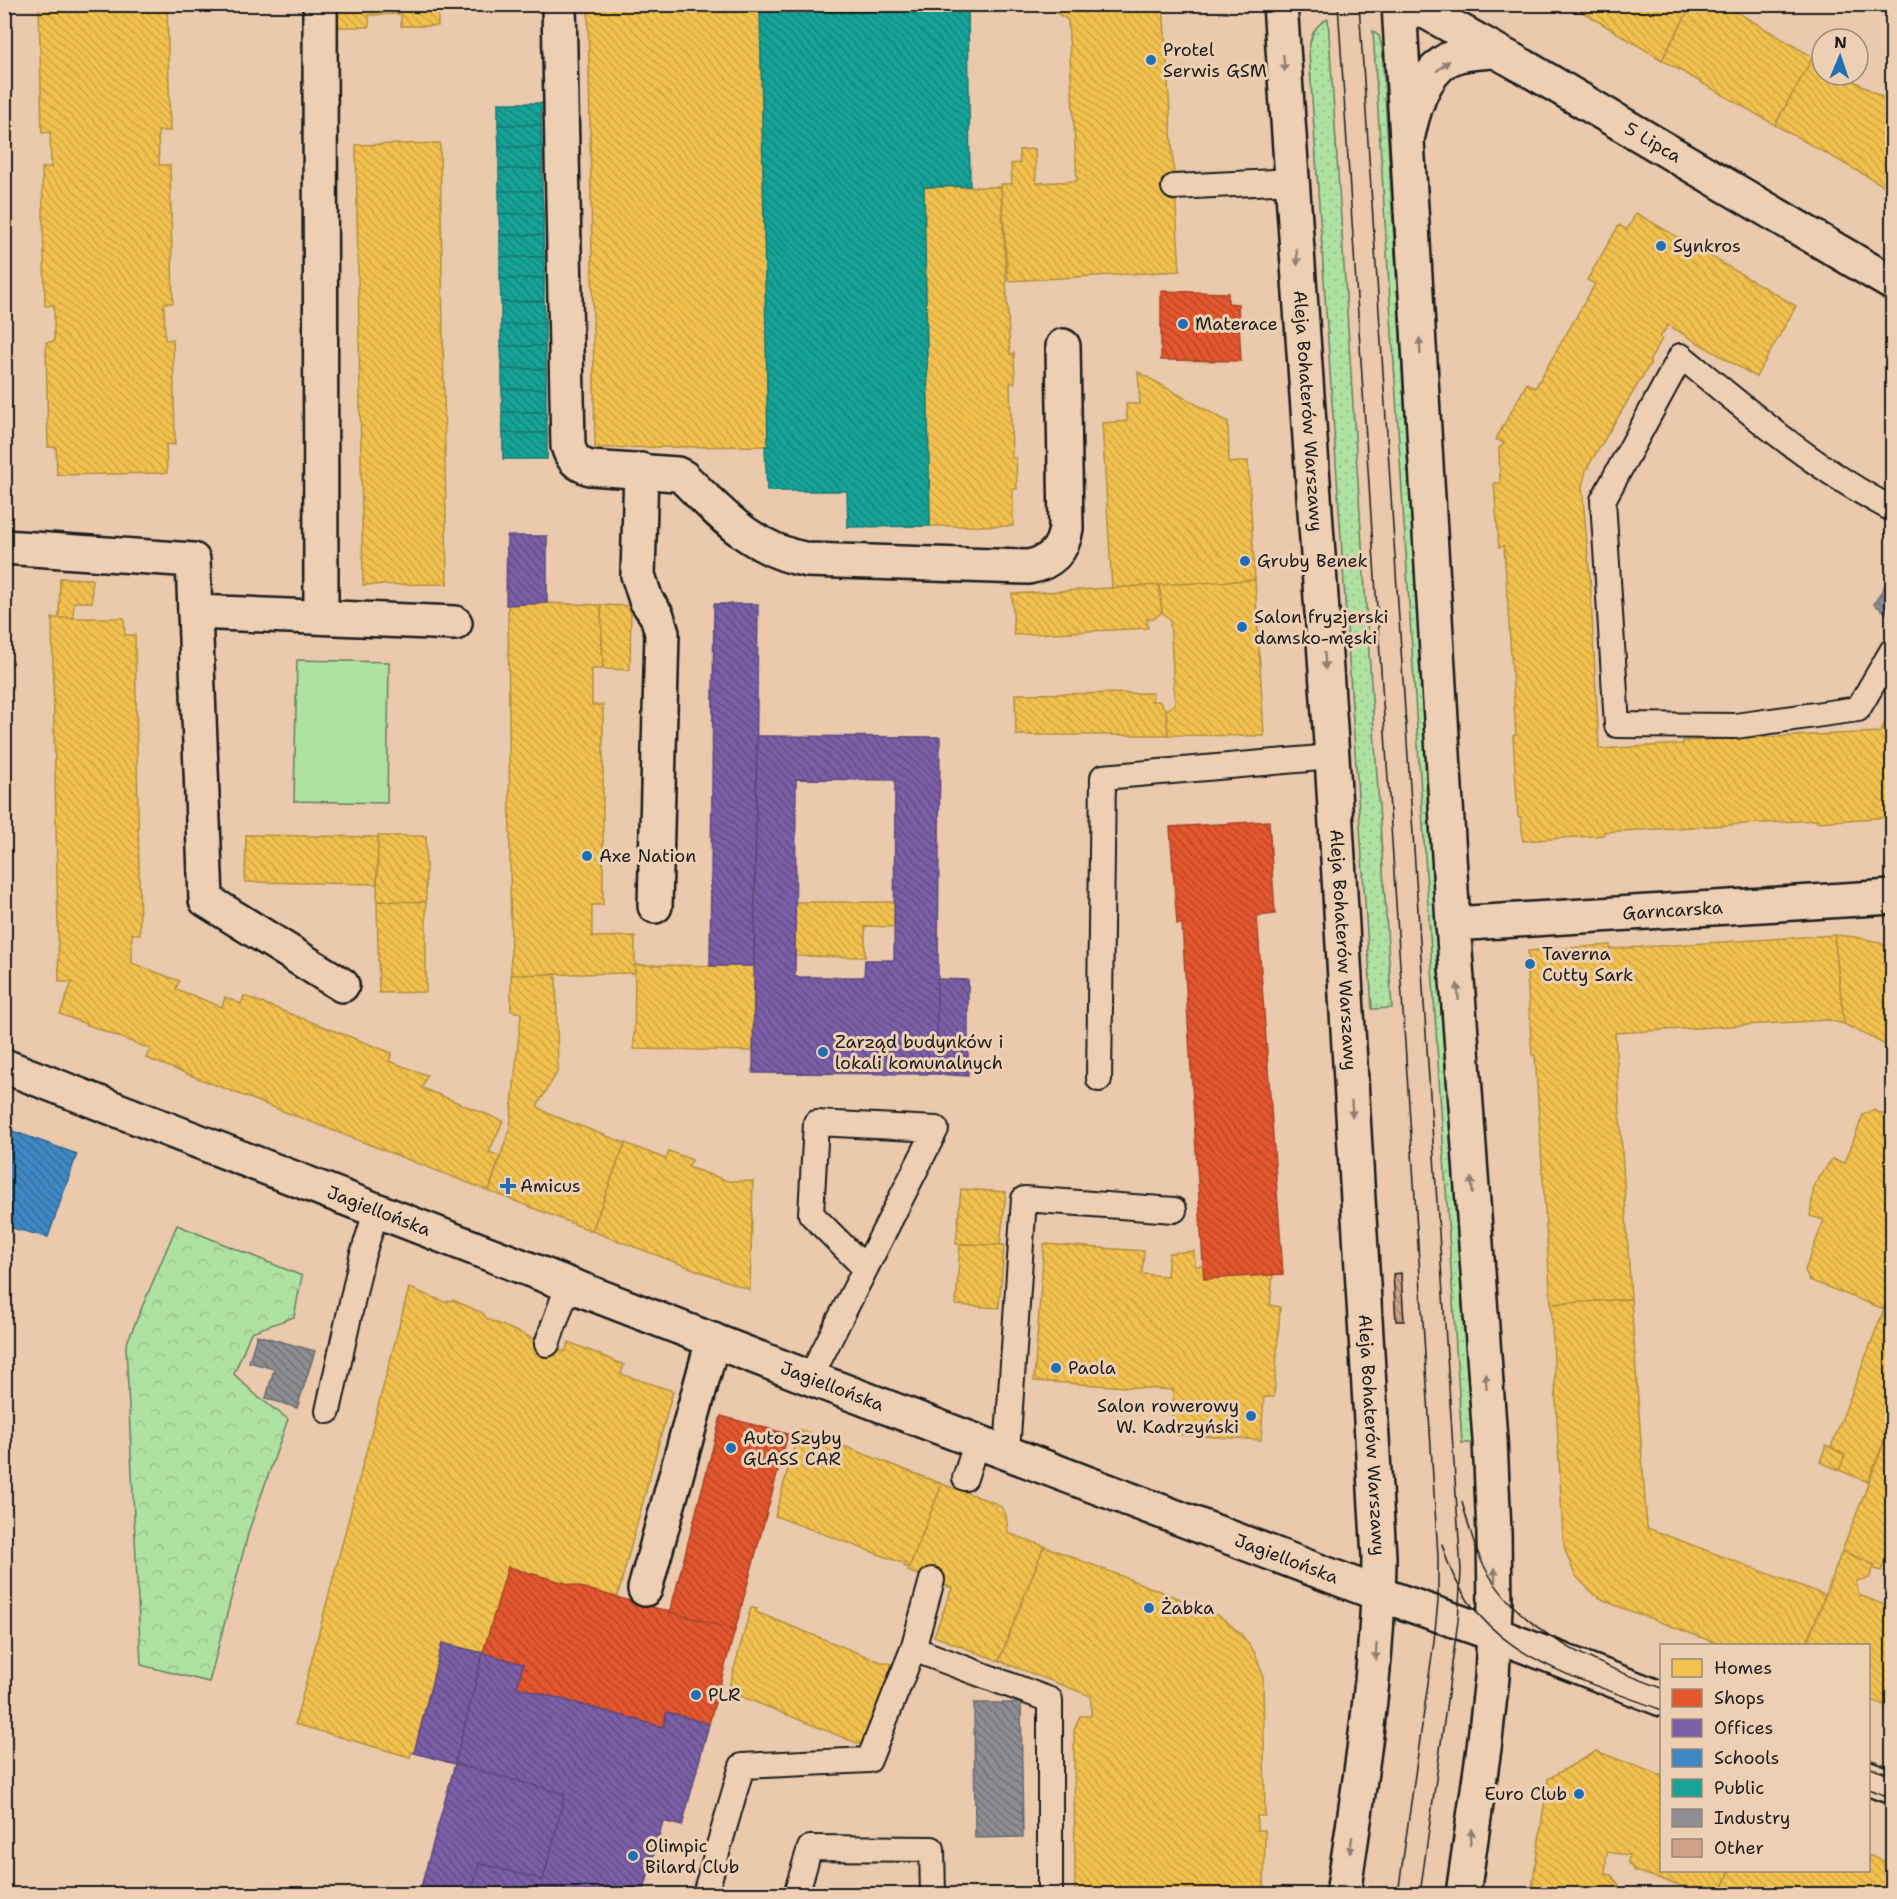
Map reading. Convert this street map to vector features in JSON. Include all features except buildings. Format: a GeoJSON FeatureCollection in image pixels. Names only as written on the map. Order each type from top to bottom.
{"type":"FeatureCollection","features":[{"type":"Feature","properties":{"kind":"street"},"geometry":{"type":"LineString","coordinates":[[320,4],[321,617]]}},
{"type":"Feature","properties":{"kind":"street"},"geometry":{"type":"LineString","coordinates":[[560,4],[568,446],[572,458],[581,465],[590,468],[670,472],[683,477],[740,531],[754,541],[786,556],[820,560],[1028,567],[1039,565],[1052,558],[1061,549],[1066,528],[1063,346]]}},
{"type":"Feature","properties":{"kind":"street","name":"Aleja Bohaterów Warszawy"},"geometry":{"type":"LineString","coordinates":[[1280,4],[1332,757],[1377,1517],[1378,1594],[1375,1658],[1368,1728],[1343,1894]]}},
{"type":"Feature","properties":{"kind":"street"},"geometry":{"type":"LineString","coordinates":[[1399,4],[1453,924],[1490,1439],[1494,1545],[1494,1634],[1488,1715],[1463,1894]]}},
{"type":"Feature","properties":{"kind":"street","name":"5 Lipca"},"geometry":{"type":"LineString","coordinates":[[1412,4],[1492,51],[1523,66],[1893,283]]}},
{"type":"Feature","properties":{"kind":"street"},"geometry":{"type":"LineString","coordinates":[[1408,135],[1413,110],[1425,83],[1441,66],[1458,55],[1492,51]]}},
{"type":"Feature","properties":{"kind":"street"},"geometry":{"type":"LineString","coordinates":[[641,470],[638,575],[646,600],[657,616],[662,633],[655,906]]}},
{"type":"Feature","properties":{"kind":"street"},"geometry":{"type":"LineString","coordinates":[[4,547],[193,560],[206,900],[342,985]]}},
{"type":"Feature","properties":{"kind":"street"},"geometry":{"type":"LineString","coordinates":[[195,612],[455,623]]}},
{"type":"Feature","properties":{"kind":"street","name":"Garncarska"},"geometry":{"type":"LineString","coordinates":[[1453,924],[1893,897]]}},
{"type":"Feature","properties":{"kind":"street","name":"Jagiellońska"},"geometry":{"type":"LineString","coordinates":[[4,1066],[810,1378],[1378,1594],[1494,1634],[1660,1698]]}},
{"type":"Feature","properties":{"kind":"street"},"geometry":{"type":"LineString","coordinates":[[645,1589],[713,1340]]}},
{"type":"Feature","properties":{"kind":"street"},"geometry":{"type":"LineString","coordinates":[[1870,1778],[1893,1787]]}},
{"type":"Feature","properties":{"kind":"lane"},"geometry":{"type":"LineString","coordinates":[[1174,187],[1292,181]]}},
{"type":"Feature","properties":{"kind":"lane"},"geometry":{"type":"LineString","coordinates":[[1893,508],[1862,493],[1785,440],[1681,356],[1603,500],[1617,725],[1735,726],[1858,709],[1893,651]]}},
{"type":"Feature","properties":{"kind":"lane"},"geometry":{"type":"LineString","coordinates":[[1099,1079],[1103,777],[1332,757]]}},
{"type":"Feature","properties":{"kind":"lane"},"geometry":{"type":"LineString","coordinates":[[810,1378],[936,1129],[816,1123],[811,1214],[865,1268]]}},
{"type":"Feature","properties":{"kind":"lane"},"geometry":{"type":"LineString","coordinates":[[964,1478],[992,1446],[1024,1199],[1174,1210]]}},
{"type":"Feature","properties":{"kind":"lane"},"geometry":{"type":"LineString","coordinates":[[328,1411],[363,1257],[377,1209]]}},
{"type":"Feature","properties":{"kind":"lane"},"geometry":{"type":"LineString","coordinates":[[547,1344],[569,1283]]}},
{"type":"Feature","properties":{"kind":"lane"},"geometry":{"type":"LineString","coordinates":[[705,1894],[742,1766],[868,1760],[913,1649],[932,1580]]}},
{"type":"Feature","properties":{"kind":"lane"},"geometry":{"type":"LineString","coordinates":[[913,1649],[1050,1700],[1050,1894]]}},
{"type":"Feature","properties":{"kind":"lane"},"geometry":{"type":"LineString","coordinates":[[796,1894],[810,1848],[932,1849],[933,1894]]}},
{"type":"Feature","properties":{"kind":"green space"},"geometry":{"type":"Polygon","coordinates":[[[1328,19],[1392,1008],[1372,1009],[1309,52],[1314,32],[1328,19]]]}},
{"type":"Feature","properties":{"kind":"green space"},"geometry":{"type":"Polygon","coordinates":[[[1373,31],[1379,36],[1382,48],[1441,994],[1472,1443],[1462,1443],[1373,31]]]}},
{"type":"Feature","properties":{"kind":"green space"},"geometry":{"type":"Polygon","coordinates":[[[297,660],[389,662],[387,803],[294,801],[297,660]]]}},
{"type":"Feature","properties":{"kind":"green space"},"geometry":{"type":"Polygon","coordinates":[[[177,1225],[302,1276],[294,1317],[251,1332],[234,1374],[258,1397],[288,1419],[249,1530],[209,1682],[141,1665],[126,1345],[177,1225]]]}},
{"type":"Feature","properties":{"kind":"tram line"},"geometry":{"type":"LineString","coordinates":[[1338,4],[1438,1555],[1438,1601],[1434,1641],[1398,1894]]}},
{"type":"Feature","properties":{"kind":"tram line"},"geometry":{"type":"LineString","coordinates":[[1359,4],[1461,1571],[1458,1621],[1420,1894]]}},
{"type":"Feature","properties":{"kind":"tram line"},"geometry":{"type":"LineString","coordinates":[[1462,1502],[1483,1564],[1498,1588],[1516,1609],[1537,1627],[1584,1656],[1660,1687]]}},
{"type":"Feature","properties":{"kind":"tram line"},"geometry":{"type":"LineString","coordinates":[[1442,1544],[1456,1581],[1476,1611],[1500,1635],[1528,1655],[1559,1671],[1660,1709]]}},
{"type":"Feature","properties":{"kind":"tram line"},"geometry":{"type":"LineString","coordinates":[[1870,1767],[1892,1775]]}},
{"type":"Feature","properties":{"kind":"tram line"},"geometry":{"type":"LineString","coordinates":[[1870,1790],[1892,1798]]}},
{"type":"Feature","properties":{"kind":"place","name":"Protel Serwis GSM"},"geometry":{"type":"Point","coordinates":[1151,60]}},
{"type":"Feature","properties":{"kind":"place","name":"Synkros"},"geometry":{"type":"Point","coordinates":[1661,246]}},
{"type":"Feature","properties":{"kind":"place","name":"Materace"},"geometry":{"type":"Point","coordinates":[1183,324]}},
{"type":"Feature","properties":{"kind":"place","name":"Gruby Benek"},"geometry":{"type":"Point","coordinates":[1245,561]}},
{"type":"Feature","properties":{"kind":"place","name":"Salon fryzjerski damsko-męski"},"geometry":{"type":"Point","coordinates":[1242,627]}},
{"type":"Feature","properties":{"kind":"place","name":"Axe Nation"},"geometry":{"type":"Point","coordinates":[587,856]}},
{"type":"Feature","properties":{"kind":"place","name":"Taverna Cutty Sark"},"geometry":{"type":"Point","coordinates":[1530,964]}},
{"type":"Feature","properties":{"kind":"place","name":"Zarząd budynków i lokali komunalnych"},"geometry":{"type":"Point","coordinates":[823,1052]}},
{"type":"Feature","properties":{"kind":"place","name":"Amicus"},"geometry":{"type":"Point","coordinates":[508,1186]}},
{"type":"Feature","properties":{"kind":"place","name":"Paola"},"geometry":{"type":"Point","coordinates":[1056,1368]}},
{"type":"Feature","properties":{"kind":"place","name":"Salon rowerowy W. Kadrzyński"},"geometry":{"type":"Point","coordinates":[1251,1416]}},
{"type":"Feature","properties":{"kind":"place","name":"Auto Szyby GLASS CAR"},"geometry":{"type":"Point","coordinates":[731,1448]}},
{"type":"Feature","properties":{"kind":"place","name":"Żabka"},"geometry":{"type":"Point","coordinates":[1149,1608]}},
{"type":"Feature","properties":{"kind":"place","name":"PLR"},"geometry":{"type":"Point","coordinates":[696,1695]}},
{"type":"Feature","properties":{"kind":"place","name":"Euro Club"},"geometry":{"type":"Point","coordinates":[1579,1794]}},
{"type":"Feature","properties":{"kind":"place","name":"Olimpic Bilard Club"},"geometry":{"type":"Point","coordinates":[633,1856]}}]}
